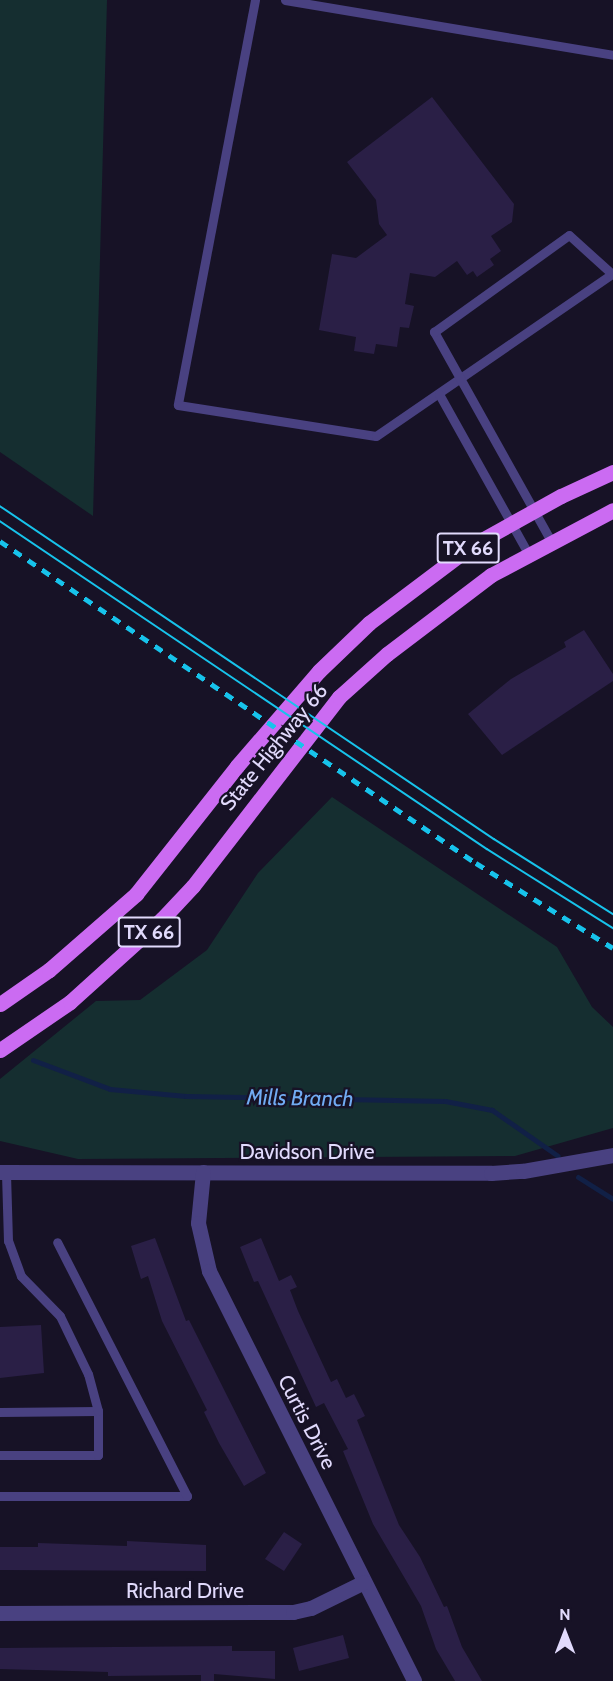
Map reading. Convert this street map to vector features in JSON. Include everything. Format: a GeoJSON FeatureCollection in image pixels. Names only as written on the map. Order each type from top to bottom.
{"type":"FeatureCollection","features":[{"type":"Feature","properties":{"kind":"main road","name":"State Highway 66"},"geometry":{"type":"LineString","coordinates":[[0,1004],[49,970],[136,894],[237,766],[340,649],[404,594],[511,522],[613,472]]}},
{"type":"Feature","properties":{"kind":"main road","name":"State Highway 66"},"geometry":{"type":"LineString","coordinates":[[0,1050],[70,1002],[162,919],[193,886],[339,697],[424,623],[528,553],[613,510]]}},
{"type":"Feature","properties":{"kind":"street","name":"Davidson Drive"},"geometry":{"type":"LineString","coordinates":[[3,1172],[491,1173],[522,1171],[613,1155]]}},
{"type":"Feature","properties":{"kind":"street","name":"Curtis Drive"},"geometry":{"type":"LineString","coordinates":[[203,1172],[198,1223],[209,1271],[414,1681]]}},
{"type":"Feature","properties":{"kind":"street","name":"Richard Drive"},"geometry":{"type":"LineString","coordinates":[[0,1613],[293,1612],[311,1608],[364,1582]]}},
{"type":"Feature","properties":{"kind":"lane"},"geometry":{"type":"LineString","coordinates":[[255,0],[178,405],[376,436],[462,380],[613,273],[569,235],[434,332],[462,380],[551,541]]}},
{"type":"Feature","properties":{"kind":"lane"},"geometry":{"type":"LineString","coordinates":[[285,0],[613,56]]}},
{"type":"Feature","properties":{"kind":"lane"},"geometry":{"type":"LineString","coordinates":[[439,394],[528,553]]}},
{"type":"Feature","properties":{"kind":"lane"},"geometry":{"type":"LineString","coordinates":[[0,1455],[98,1455],[98,1411],[88,1374],[60,1316],[21,1276],[8,1241],[3,1172]]}},
{"type":"Feature","properties":{"kind":"lane"},"geometry":{"type":"LineString","coordinates":[[0,1496],[187,1496],[57,1242]]}},
{"type":"Feature","properties":{"kind":"lane"},"geometry":{"type":"LineString","coordinates":[[0,1412],[98,1411]]}},
{"type":"Feature","properties":{"kind":"green space"},"geometry":{"type":"Polygon","coordinates":[[[0,0],[107,0],[93,516],[0,452],[0,0]]]}},
{"type":"Feature","properties":{"kind":"green space"},"geometry":{"type":"Polygon","coordinates":[[[332,797],[557,947],[592,1007],[613,1027],[613,1128],[515,1156],[78,1159],[0,1141],[0,1079],[96,1001],[140,1000],[207,950],[258,873],[332,797]]]}},
{"type":"Feature","properties":{"kind":"building"},"geometry":{"type":"Polygon","coordinates":[[[432,97],[514,204],[512,222],[491,236],[501,251],[490,259],[494,265],[477,277],[473,271],[467,275],[457,261],[435,277],[410,273],[405,304],[414,306],[409,328],[400,327],[397,347],[376,344],[374,354],[354,351],[356,337],[319,330],[332,254],[356,258],[387,235],[379,224],[376,200],[347,162],[432,97]]]}},
{"type":"Feature","properties":{"kind":"building"},"geometry":{"type":"Polygon","coordinates":[[[584,630],[613,674],[613,681],[502,755],[468,714],[511,679],[566,647],[564,642],[584,630]]]}},
{"type":"Feature","properties":{"kind":"building"},"geometry":{"type":"Polygon","coordinates":[[[155,1238],[186,1321],[189,1320],[266,1473],[244,1486],[219,1443],[204,1412],[207,1410],[162,1321],[148,1276],[141,1279],[131,1246],[155,1238]]]}},
{"type":"Feature","properties":{"kind":"building"},"geometry":{"type":"Polygon","coordinates":[[[261,1238],[279,1281],[291,1275],[297,1287],[290,1290],[331,1382],[337,1379],[346,1398],[354,1394],[365,1416],[357,1420],[399,1525],[420,1557],[444,1607],[447,1606],[462,1647],[482,1681],[455,1681],[436,1649],[421,1606],[373,1524],[343,1451],[348,1449],[324,1403],[316,1407],[258,1281],[254,1282],[240,1247],[261,1238]]]}},
{"type":"Feature","properties":{"kind":"building"},"geometry":{"type":"Polygon","coordinates":[[[41,1325],[44,1373],[0,1378],[0,1327],[41,1325]]]}},
{"type":"Feature","properties":{"kind":"building"},"geometry":{"type":"Polygon","coordinates":[[[284,1532],[302,1544],[284,1571],[265,1559],[284,1532]]]}},
{"type":"Feature","properties":{"kind":"building"},"geometry":{"type":"Polygon","coordinates":[[[127,1541],[206,1545],[206,1571],[0,1570],[0,1547],[38,1547],[38,1543],[127,1546],[127,1541]]]}},
{"type":"Feature","properties":{"kind":"building"},"geometry":{"type":"Polygon","coordinates":[[[343,1635],[349,1658],[299,1671],[293,1648],[343,1635]]]}},
{"type":"Feature","properties":{"kind":"building"},"geometry":{"type":"Polygon","coordinates":[[[232,1646],[232,1651],[275,1651],[275,1679],[214,1674],[214,1681],[201,1681],[201,1675],[108,1676],[108,1672],[0,1669],[0,1648],[232,1646]]]}},
{"type":"Feature","properties":{"kind":"waterway","name":"Mills Branch"},"geometry":{"type":"LineString","coordinates":[[33,1060],[110,1089],[186,1096],[445,1101],[492,1110],[558,1156]]}},
{"type":"Feature","properties":{"kind":"waterway","name":"Mills Branch"},"geometry":{"type":"LineString","coordinates":[[578,1177],[613,1199]]}},
{"type":"Feature","properties":{"kind":"tram line"},"geometry":{"type":"LineString","coordinates":[[0,506],[494,839],[613,914]]}},
{"type":"Feature","properties":{"kind":"tram line"},"geometry":{"type":"LineString","coordinates":[[0,521],[487,849],[613,928]]}},
{"type":"Feature","properties":{"kind":"railway"},"geometry":{"type":"LineString","coordinates":[[0,541],[476,863],[613,948]]}}]}
